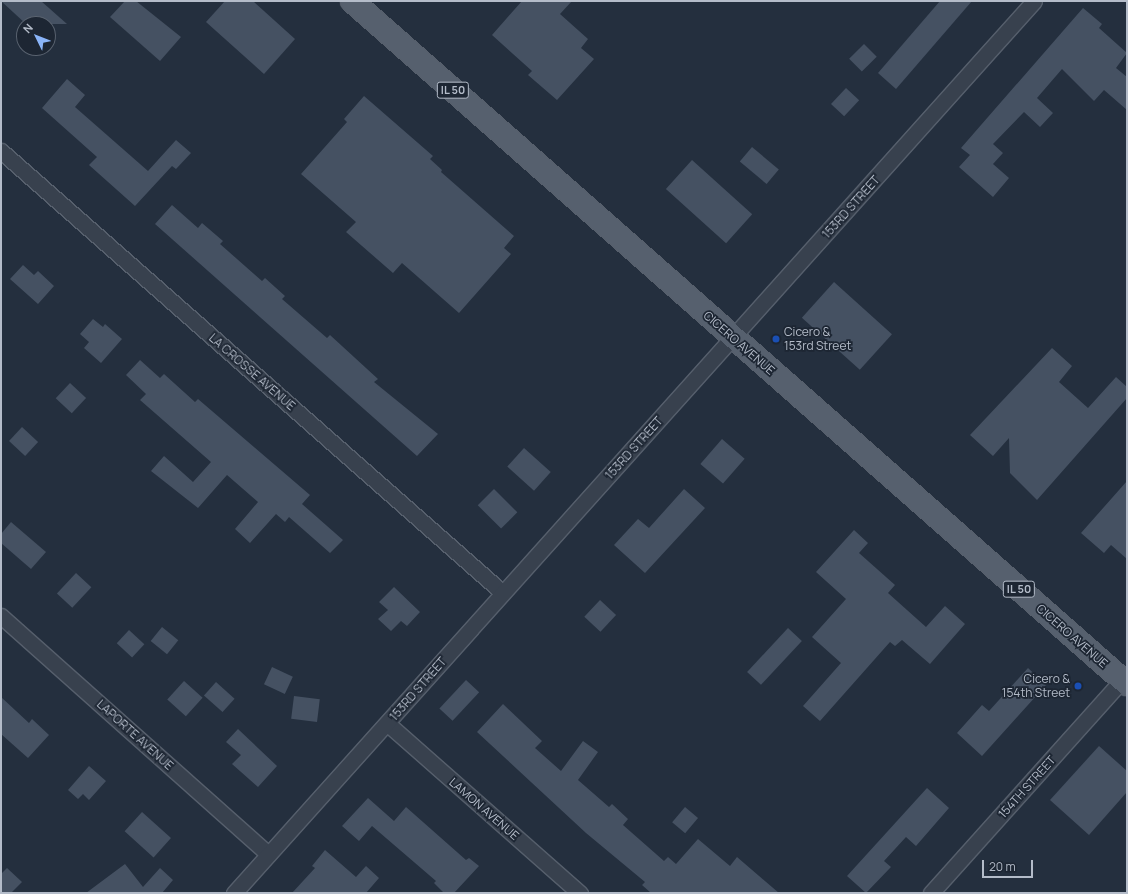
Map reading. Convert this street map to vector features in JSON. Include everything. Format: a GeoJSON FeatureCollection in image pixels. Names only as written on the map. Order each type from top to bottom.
{"type":"FeatureCollection","features":[{"type":"Feature","properties":{"kind":"main road","name":"CICERO AVENUE"},"geometry":{"type":"LineString","coordinates":[[352,1],[1125,682]]}},
{"type":"Feature","properties":{"kind":"street","name":"153RD STREET"},"geometry":{"type":"LineString","coordinates":[[234,893],[388,724],[502,592],[734,338],[1034,1]]}},
{"type":"Feature","properties":{"kind":"street","name":"LA CROSSE AVENUE"},"geometry":{"type":"LineString","coordinates":[[1,151],[502,592]]}},
{"type":"Feature","properties":{"kind":"street","name":"LAPORTE AVENUE"},"geometry":{"type":"LineString","coordinates":[[1,616],[268,854]]}},
{"type":"Feature","properties":{"kind":"street","name":"154TH STREET"},"geometry":{"type":"LineString","coordinates":[[931,893],[1125,682]]}},
{"type":"Feature","properties":{"kind":"street","name":"LAMON AVENUE"},"geometry":{"type":"LineString","coordinates":[[388,724],[580,893]]}},
{"type":"Feature","properties":{"kind":"building"},"geometry":{"type":"Polygon","coordinates":[[[1,1],[41,1],[67,24],[56,24],[56,16],[17,16],[1,1]]]}},
{"type":"Feature","properties":{"kind":"building"},"geometry":{"type":"Polygon","coordinates":[[[125,1],[136,1],[181,37],[160,61],[110,17],[125,1]]]}},
{"type":"Feature","properties":{"kind":"building"},"geometry":{"type":"Polygon","coordinates":[[[225,1],[253,1],[295,39],[264,74],[206,22],[225,1]]]}},
{"type":"Feature","properties":{"kind":"building"},"geometry":{"type":"Polygon","coordinates":[[[522,1],[572,1],[560,14],[588,39],[581,48],[594,59],[557,100],[528,75],[532,71],[492,35],[522,1]]]}},
{"type":"Feature","properties":{"kind":"building"},"geometry":{"type":"Polygon","coordinates":[[[940,1],[972,1],[896,89],[878,73],[940,1]]]}},
{"type":"Feature","properties":{"kind":"building"},"geometry":{"type":"Polygon","coordinates":[[[1083,8],[1102,24],[1099,28],[1127,53],[1116,68],[1127,77],[1127,110],[1104,90],[1094,101],[1062,69],[1037,98],[1053,113],[1040,127],[1024,112],[993,144],[1003,153],[993,164],[1009,178],[993,197],[959,167],[970,155],[961,148],[1083,8]]]}},
{"type":"Feature","properties":{"kind":"building"},"geometry":{"type":"Polygon","coordinates":[[[864,44],[877,57],[862,72],[849,59],[864,44]]]}},
{"type":"Feature","properties":{"kind":"building"},"geometry":{"type":"Polygon","coordinates":[[[67,79],[85,95],[75,107],[148,171],[176,140],[191,153],[176,169],[172,166],[135,206],[89,165],[97,157],[42,108],[67,79]]]}},
{"type":"Feature","properties":{"kind":"building"},"geometry":{"type":"Polygon","coordinates":[[[846,88],[859,100],[844,116],[831,104],[846,88]]]}},
{"type":"Feature","properties":{"kind":"building"},"geometry":{"type":"Polygon","coordinates":[[[364,96],[433,156],[430,159],[442,170],[441,172],[514,236],[504,248],[511,254],[459,313],[402,263],[393,273],[346,232],[356,222],[301,174],[347,122],[344,119],[364,96]]]}},
{"type":"Feature","properties":{"kind":"building"},"geometry":{"type":"Polygon","coordinates":[[[752,147],[779,169],[767,184],[740,162],[752,147]]]}},
{"type":"Feature","properties":{"kind":"building"},"geometry":{"type":"Polygon","coordinates":[[[692,160],[752,214],[726,243],[666,189],[692,160]]]}},
{"type":"Feature","properties":{"kind":"building"},"geometry":{"type":"Polygon","coordinates":[[[172,205],[198,228],[202,223],[223,241],[220,244],[262,281],[265,278],[285,296],[282,299],[327,338],[330,335],[378,379],[374,382],[438,434],[417,456],[155,224],[172,205]]]}},
{"type":"Feature","properties":{"kind":"building"},"geometry":{"type":"Polygon","coordinates":[[[23,265],[34,275],[38,271],[54,286],[38,304],[10,279],[23,265]]]}},
{"type":"Feature","properties":{"kind":"building"},"geometry":{"type":"Polygon","coordinates":[[[834,282],[892,334],[860,370],[802,318],[834,282]]]}},
{"type":"Feature","properties":{"kind":"building"},"geometry":{"type":"Polygon","coordinates":[[[93,319],[103,327],[105,324],[122,339],[101,363],[84,348],[89,342],[80,334],[93,319]]]}},
{"type":"Feature","properties":{"kind":"building"},"geometry":{"type":"Polygon","coordinates":[[[1052,348],[1072,366],[1059,382],[1088,408],[1116,377],[1127,387],[1127,398],[1037,500],[1010,473],[1009,438],[993,456],[970,435],[1052,348]]]}},
{"type":"Feature","properties":{"kind":"building"},"geometry":{"type":"Polygon","coordinates":[[[140,360],[160,378],[164,374],[195,402],[198,399],[310,495],[302,504],[343,540],[330,553],[289,517],[285,522],[276,514],[250,543],[235,529],[258,502],[227,475],[198,508],[151,471],[164,456],[193,482],[211,462],[140,400],[146,394],[126,375],[140,360]]]}},
{"type":"Feature","properties":{"kind":"building"},"geometry":{"type":"Polygon","coordinates":[[[70,383],[86,398],[72,413],[56,398],[70,383]]]}},
{"type":"Feature","properties":{"kind":"building"},"geometry":{"type":"Polygon","coordinates":[[[22,427],[38,442],[25,456],[9,441],[22,427]]]}},
{"type":"Feature","properties":{"kind":"building"},"geometry":{"type":"Polygon","coordinates":[[[722,439],[745,459],[723,484],[700,464],[722,439]]]}},
{"type":"Feature","properties":{"kind":"building"},"geometry":{"type":"Polygon","coordinates":[[[524,448],[551,472],[534,491],[507,467],[524,448]]]}},
{"type":"Feature","properties":{"kind":"building"},"geometry":{"type":"Polygon","coordinates":[[[1127,481],[1127,559],[1111,545],[1104,553],[1081,533],[1127,481]]]}},
{"type":"Feature","properties":{"kind":"building"},"geometry":{"type":"Polygon","coordinates":[[[494,489],[517,512],[501,529],[478,505],[494,489]]]}},
{"type":"Feature","properties":{"kind":"building"},"geometry":{"type":"Polygon","coordinates":[[[684,489],[705,508],[645,573],[614,545],[638,519],[649,528],[684,489]]]}},
{"type":"Feature","properties":{"kind":"building"},"geometry":{"type":"Polygon","coordinates":[[[11,522],[46,552],[31,569],[1,543],[1,534],[11,522]]]}},
{"type":"Feature","properties":{"kind":"building"},"geometry":{"type":"Polygon","coordinates":[[[854,530],[868,543],[859,553],[895,585],[888,593],[926,627],[945,606],[965,624],[930,664],[902,640],[895,646],[890,642],[820,721],[803,706],[841,663],[812,637],[846,599],[816,572],[854,530]]]}},
{"type":"Feature","properties":{"kind":"building"},"geometry":{"type":"Polygon","coordinates":[[[76,573],[91,587],[72,608],[57,593],[76,573]]]}},
{"type":"Feature","properties":{"kind":"building"},"geometry":{"type":"Polygon","coordinates":[[[394,587],[420,612],[407,626],[401,621],[391,631],[378,619],[388,610],[379,602],[394,587]]]}},
{"type":"Feature","properties":{"kind":"building"},"geometry":{"type":"Polygon","coordinates":[[[600,600],[616,615],[600,632],[584,617],[600,600]]]}},
{"type":"Feature","properties":{"kind":"building"},"geometry":{"type":"Polygon","coordinates":[[[162,627],[178,640],[167,654],[151,641],[162,627]]]}},
{"type":"Feature","properties":{"kind":"building"},"geometry":{"type":"Polygon","coordinates":[[[788,628],[802,641],[761,685],[747,672],[788,628]]]}},
{"type":"Feature","properties":{"kind":"building"},"geometry":{"type":"Polygon","coordinates":[[[129,630],[144,644],[132,657],[117,643],[129,630]]]}},
{"type":"Feature","properties":{"kind":"building"},"geometry":{"type":"Polygon","coordinates":[[[272,667],[293,677],[285,694],[264,684],[272,667]]]}},
{"type":"Feature","properties":{"kind":"building"},"geometry":{"type":"Polygon","coordinates":[[[1028,668],[1046,685],[982,756],[957,733],[982,705],[989,711],[1028,668]]]}},
{"type":"Feature","properties":{"kind":"building"},"geometry":{"type":"Polygon","coordinates":[[[466,680],[479,692],[453,721],[439,709],[466,680]]]}},
{"type":"Feature","properties":{"kind":"building"},"geometry":{"type":"Polygon","coordinates":[[[184,681],[203,698],[186,716],[167,700],[184,681]]]}},
{"type":"Feature","properties":{"kind":"building"},"geometry":{"type":"Polygon","coordinates":[[[216,682],[235,699],[223,712],[204,695],[216,682]]]}},
{"type":"Feature","properties":{"kind":"building"},"geometry":{"type":"Polygon","coordinates":[[[294,696],[320,699],[317,722],[291,719],[294,696]]]}},
{"type":"Feature","properties":{"kind":"building"},"geometry":{"type":"Polygon","coordinates":[[[1,697],[29,723],[32,719],[49,735],[28,758],[1,734],[1,697]]]}},
{"type":"Feature","properties":{"kind":"building"},"geometry":{"type":"Polygon","coordinates":[[[503,704],[542,741],[535,748],[561,771],[583,741],[598,752],[578,780],[609,807],[612,804],[628,819],[623,825],[664,861],[668,857],[676,864],[698,839],[730,866],[737,857],[779,893],[651,893],[642,885],[645,882],[586,833],[477,732],[503,704]]]}},
{"type":"Feature","properties":{"kind":"building"},"geometry":{"type":"Polygon","coordinates":[[[238,729],[277,766],[258,787],[232,764],[241,755],[226,742],[238,729]]]}},
{"type":"Feature","properties":{"kind":"building"},"geometry":{"type":"Polygon","coordinates":[[[1099,746],[1127,771],[1127,792],[1089,835],[1050,800],[1099,746]]]}},
{"type":"Feature","properties":{"kind":"building"},"geometry":{"type":"Polygon","coordinates":[[[89,766],[106,781],[89,800],[83,794],[78,799],[68,790],[89,766]]]}},
{"type":"Feature","properties":{"kind":"building"},"geometry":{"type":"Polygon","coordinates":[[[927,788],[949,808],[916,846],[906,837],[884,861],[891,867],[866,893],[847,876],[927,788]]]}},
{"type":"Feature","properties":{"kind":"building"},"geometry":{"type":"Polygon","coordinates":[[[368,798],[394,821],[406,807],[466,860],[469,858],[479,866],[454,893],[444,893],[434,883],[436,881],[372,826],[359,841],[342,826],[368,798]]]}},
{"type":"Feature","properties":{"kind":"building"},"geometry":{"type":"Polygon","coordinates":[[[685,807],[698,818],[685,833],[672,822],[685,807]]]}},
{"type":"Feature","properties":{"kind":"building"},"geometry":{"type":"Polygon","coordinates":[[[142,812],[171,838],[154,857],[125,831],[142,812]]]}},
{"type":"Feature","properties":{"kind":"building"},"geometry":{"type":"Polygon","coordinates":[[[325,850],[356,877],[366,866],[379,878],[366,893],[292,893],[315,868],[312,866],[325,850]]]}},
{"type":"Feature","properties":{"kind":"building"},"geometry":{"type":"Polygon","coordinates":[[[125,864],[143,887],[160,868],[173,880],[162,893],[86,893],[125,864]]]}},
{"type":"Feature","properties":{"kind":"building"},"geometry":{"type":"Polygon","coordinates":[[[7,868],[22,882],[11,893],[1,893],[1,874],[7,868]]]}},
{"type":"Feature","properties":{"kind":"place","name":"Cicero & 153rd Street"},"geometry":{"type":"Point","coordinates":[776,339]}},
{"type":"Feature","properties":{"kind":"place","name":"Cicero & 154th Street"},"geometry":{"type":"Point","coordinates":[1078,686]}}]}
